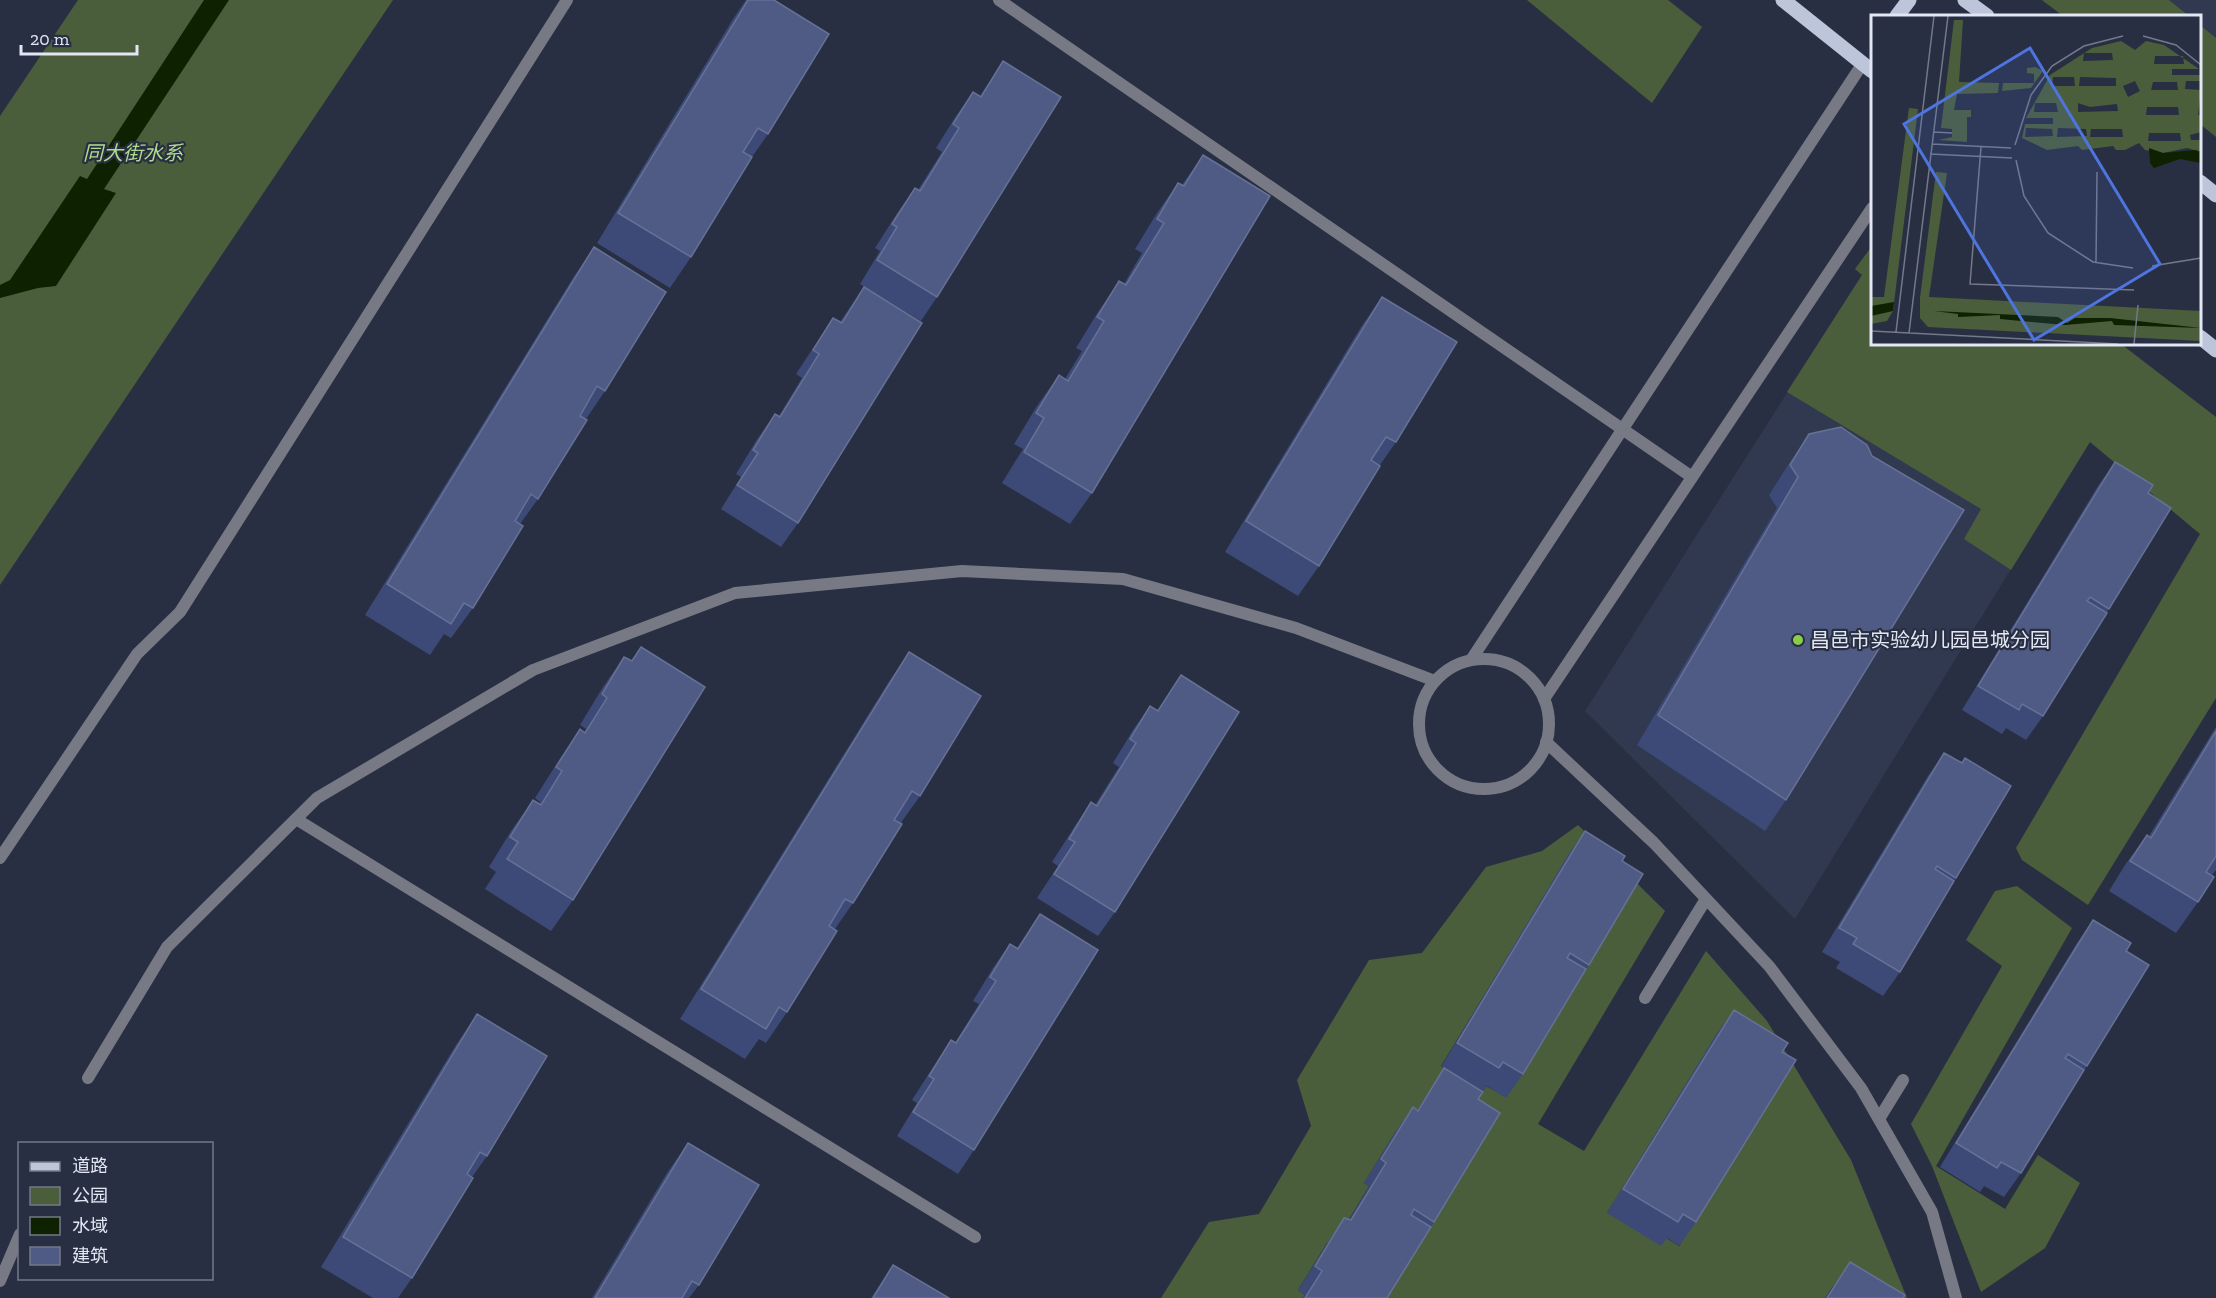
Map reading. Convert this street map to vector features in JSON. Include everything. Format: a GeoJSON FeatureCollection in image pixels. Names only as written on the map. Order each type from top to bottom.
{"type":"FeatureCollection","features":[{"type":"Feature","properties":{"kind":"main road"},"geometry":{"type":"LineString","coordinates":[[1783,0],[1869,61]]}},
{"type":"Feature","properties":{"kind":"main road"},"geometry":{"type":"LineString","coordinates":[[1898,15],[1909,0]]}},
{"type":"Feature","properties":{"kind":"main road"},"geometry":{"type":"LineString","coordinates":[[1965,0],[1986,15]]}},
{"type":"Feature","properties":{"kind":"main road"},"geometry":{"type":"LineString","coordinates":[[2201,184],[2216,195]]}},
{"type":"Feature","properties":{"kind":"main road"},"geometry":{"type":"LineString","coordinates":[[2201,339],[2216,350]]}},
{"type":"Feature","properties":{"kind":"lane"},"geometry":{"type":"LineString","coordinates":[[0,858],[137,654],[180,612],[567,0]]}},
{"type":"Feature","properties":{"kind":"lane"},"geometry":{"type":"LineString","coordinates":[[999,0],[1692,477]]}},
{"type":"Feature","properties":{"kind":"lane"},"geometry":{"type":"LineString","coordinates":[[1471,660],[1869,61]]}},
{"type":"Feature","properties":{"kind":"lane"},"geometry":{"type":"LineString","coordinates":[[1544,699],[1871,209]]}},
{"type":"Feature","properties":{"kind":"lane"},"geometry":{"type":"LineString","coordinates":[[88,1078],[166,947],[317,798],[533,670],[735,593],[962,571],[1123,579],[1296,628],[1435,681]]}},
{"type":"Feature","properties":{"kind":"lane"},"geometry":{"type":"LineString","coordinates":[[1471,660],[1493,660],[1514,666],[1532,680],[1544,699],[1549,720],[1546,742],[1537,762],[1522,777],[1504,786],[1483,790],[1462,786],[1443,776],[1429,760],[1420,741],[1419,720],[1424,700],[1435,681],[1451,668],[1471,660]]}},
{"type":"Feature","properties":{"kind":"lane"},"geometry":{"type":"LineString","coordinates":[[1546,742],[1654,843],[1768,966],[1861,1088],[1932,1212],[1956,1298]]}},
{"type":"Feature","properties":{"kind":"lane"},"geometry":{"type":"LineString","coordinates":[[296,819],[975,1237]]}},
{"type":"Feature","properties":{"kind":"lane"},"geometry":{"type":"LineString","coordinates":[[1645,999],[1706,899]]}},
{"type":"Feature","properties":{"kind":"lane"},"geometry":{"type":"LineString","coordinates":[[1879,1119],[1903,1080]]}},
{"type":"Feature","properties":{"kind":"lane"},"geometry":{"type":"LineString","coordinates":[[0,1281],[18,1239]]}},
{"type":"Feature","properties":{"kind":"shaded area"},"geometry":{"type":"Polygon","coordinates":[[[2169,0],[2216,0],[2216,38],[2201,26],[2201,15],[2188,15],[2169,0]]]}},
{"type":"Feature","properties":{"kind":"shaded area","name":"昌邑市实验幼儿园邑城分园"},"geometry":{"type":"Polygon","coordinates":[[[1862,275],[1871,345],[2090,441],[1795,919],[1585,711],[1862,275]]]}},
{"type":"Feature","properties":{"kind":"green space","name":"同大街水系"},"geometry":{"type":"Polygon","coordinates":[[[78,0],[393,0],[0,585],[0,116],[78,0]]]}},
{"type":"Feature","properties":{"kind":"green space"},"geometry":{"type":"Polygon","coordinates":[[[1527,0],[1668,0],[1702,27],[1652,103],[1527,0]]]}},
{"type":"Feature","properties":{"kind":"green space"},"geometry":{"type":"Polygon","coordinates":[[[2042,0],[2169,0],[2188,15],[2062,15],[2042,0]]]}},
{"type":"Feature","properties":{"kind":"green space"},"geometry":{"type":"Polygon","coordinates":[[[2201,26],[2216,38],[2216,137],[2201,125],[2201,26]]]}},
{"type":"Feature","properties":{"kind":"green space"},"geometry":{"type":"Polygon","coordinates":[[[1871,247],[1871,345],[2122,345],[2216,417],[2216,698],[2088,905],[2022,860],[2016,848],[2200,534],[2090,442],[2011,570],[1964,539],[1981,509],[1787,392],[1862,275],[1855,269],[1871,247]]]}},
{"type":"Feature","properties":{"kind":"green space"},"geometry":{"type":"Polygon","coordinates":[[[1578,825],[1665,911],[1538,1124],[1584,1151],[1706,951],[1767,1021],[1851,1160],[1907,1298],[1853,1298],[1833,1286],[1825,1298],[1385,1298],[1401,1134],[1396,1131],[1364,1183],[1369,1186],[1334,1244],[1327,1243],[1298,1290],[1305,1295],[1303,1298],[1161,1298],[1209,1222],[1259,1214],[1311,1126],[1297,1080],[1369,960],[1422,953],[1486,867],[1542,851],[1578,825]],[[1569,856],[1441,1066],[1482,1092],[1486,1086],[1506,1097],[1569,856]],[[1717,1034],[1607,1213],[1666,1238],[1679,1246],[1680,1246],[1717,1034]]]}},
{"type":"Feature","properties":{"kind":"green space"},"geometry":{"type":"Polygon","coordinates":[[[2017,886],[2072,928],[1936,1166],[2005,1209],[2038,1155],[2080,1183],[2045,1248],[1981,1292],[1932,1166],[1911,1124],[2002,966],[1966,940],[1995,891],[2017,886]]]}},
{"type":"Feature","properties":{"kind":"water"},"geometry":{"type":"Polygon","coordinates":[[[204,0],[229,0],[104,189],[116,193],[56,286],[38,288],[0,298],[0,285],[10,280],[80,176],[87,179],[204,0]]]}},
{"type":"Feature","properties":{"kind":"building"},"geometry":{"type":"Polygon","coordinates":[[[748,0],[774,0],[829,34],[768,134],[758,128],[743,152],[752,157],[691,257],[618,213],[748,0]]]}},
{"type":"Feature","properties":{"kind":"building"},"geometry":{"type":"Polygon","coordinates":[[[1003,61],[1061,97],[937,297],[877,260],[897,227],[892,224],[915,188],[920,191],[959,128],[953,124],[973,92],[981,97],[1003,61]]]}},
{"type":"Feature","properties":{"kind":"building"},"geometry":{"type":"Polygon","coordinates":[[[1203,155],[1270,196],[1092,493],[1024,452],[1044,418],[1036,413],[1059,375],[1068,381],[1104,321],[1097,317],[1119,281],[1126,285],[1164,223],[1157,219],[1178,183],[1184,186],[1203,155]]]}},
{"type":"Feature","properties":{"kind":"building"},"geometry":{"type":"Polygon","coordinates":[[[594,247],[666,292],[605,391],[597,386],[580,416],[587,420],[538,499],[531,494],[515,521],[523,526],[473,608],[464,603],[451,624],[387,584],[594,247]]]}},
{"type":"Feature","properties":{"kind":"building"},"geometry":{"type":"Polygon","coordinates":[[[864,287],[922,323],[798,523],[737,485],[758,453],[753,450],[775,414],[780,417],[819,354],[813,350],[833,318],[842,323],[864,287]]]}},
{"type":"Feature","properties":{"kind":"building"},"geometry":{"type":"Polygon","coordinates":[[[1382,297],[1457,342],[1396,442],[1386,437],[1371,460],[1380,466],[1319,566],[1246,521],[1382,297]]]}},
{"type":"Feature","properties":{"kind":"building"},"geometry":{"type":"Polygon","coordinates":[[[1841,427],[1867,445],[1872,456],[1964,510],[1786,800],[1658,715],[1798,477],[1790,465],[1809,434],[1841,427]]]}},
{"type":"Feature","properties":{"kind":"building"},"geometry":{"type":"Polygon","coordinates":[[[2115,462],[2153,485],[2148,493],[2171,508],[2109,609],[2090,597],[2087,601],[2107,613],[2043,716],[2022,704],[2019,710],[1978,686],[2115,462]]]}},
{"type":"Feature","properties":{"kind":"building"},"geometry":{"type":"Polygon","coordinates":[[[641,647],[705,687],[573,900],[507,859],[518,842],[510,837],[533,800],[541,805],[562,771],[556,767],[580,729],[585,733],[607,698],[602,694],[624,657],[632,661],[641,647]]]}},
{"type":"Feature","properties":{"kind":"building"},"geometry":{"type":"Polygon","coordinates":[[[909,652],[981,696],[920,796],[912,791],[894,820],[902,824],[853,903],[845,899],[829,926],[837,931],[787,1012],[779,1007],[766,1029],[701,989],[909,652]]]}},
{"type":"Feature","properties":{"kind":"building"},"geometry":{"type":"Polygon","coordinates":[[[1181,675],[1239,712],[1115,912],[1054,874],[1075,842],[1069,839],[1091,802],[1097,806],[1136,743],[1130,739],[1150,706],[1158,711],[1181,675]]]}},
{"type":"Feature","properties":{"kind":"building"},"geometry":{"type":"Polygon","coordinates":[[[2216,731],[2216,856],[2206,872],[2214,877],[2198,902],[2130,861],[2147,835],[2151,838],[2216,731]]]}},
{"type":"Feature","properties":{"kind":"building"},"geometry":{"type":"Polygon","coordinates":[[[1944,753],[1962,763],[1965,758],[2011,786],[1956,878],[1937,866],[1935,869],[1954,881],[1900,972],[1853,944],[1857,938],[1839,928],[1944,753]]]}},
{"type":"Feature","properties":{"kind":"building"},"geometry":{"type":"Polygon","coordinates":[[[1585,831],[1625,856],[1622,861],[1643,874],[1589,965],[1570,953],[1567,958],[1586,969],[1523,1074],[1503,1062],[1499,1068],[1457,1043],[1585,831]]]}},
{"type":"Feature","properties":{"kind":"building"},"geometry":{"type":"Polygon","coordinates":[[[1040,914],[1098,950],[974,1150],[913,1112],[934,1079],[929,1076],[951,1040],[956,1043],[996,981],[990,977],[1010,944],[1018,949],[1040,914]]]}},
{"type":"Feature","properties":{"kind":"building"},"geometry":{"type":"Polygon","coordinates":[[[2093,920],[2131,943],[2126,951],[2149,965],[2087,1066],[2068,1054],[2065,1058],[2084,1070],[2021,1173],[2001,1162],[1997,1168],[1956,1143],[2093,920]]]}},
{"type":"Feature","properties":{"kind":"building"},"geometry":{"type":"Polygon","coordinates":[[[1734,1010],[1788,1043],[1782,1052],[1796,1060],[1696,1222],[1683,1214],[1678,1222],[1623,1189],[1734,1010]]]}},
{"type":"Feature","properties":{"kind":"building"},"geometry":{"type":"Polygon","coordinates":[[[477,1014],[547,1056],[487,1156],[480,1152],[467,1174],[473,1178],[412,1278],[343,1237],[477,1014]]]}},
{"type":"Feature","properties":{"kind":"building"},"geometry":{"type":"Polygon","coordinates":[[[1444,1068],[1483,1092],[1478,1099],[1500,1113],[1434,1222],[1414,1209],[1411,1215],[1431,1227],[1387,1298],[1305,1298],[1322,1271],[1315,1266],[1344,1218],[1351,1220],[1386,1163],[1381,1159],[1413,1107],[1418,1111],[1444,1068]]]}},
{"type":"Feature","properties":{"kind":"building"},"geometry":{"type":"Polygon","coordinates":[[[688,1143],[759,1185],[699,1285],[692,1281],[682,1298],[595,1298],[688,1143]]]}},
{"type":"Feature","properties":{"kind":"building"},"geometry":{"type":"Polygon","coordinates":[[[1850,1262],[1905,1295],[1903,1298],[1827,1298],[1850,1262]]]}},
{"type":"Feature","properties":{"kind":"building"},"geometry":{"type":"Polygon","coordinates":[[[893,1265],[949,1298],[873,1298],[893,1265]]]}},
{"type":"Feature","properties":{"kind":"place","name":"昌邑市实验幼儿园邑城分园"},"geometry":{"type":"Point","coordinates":[1798,640]}}]}
